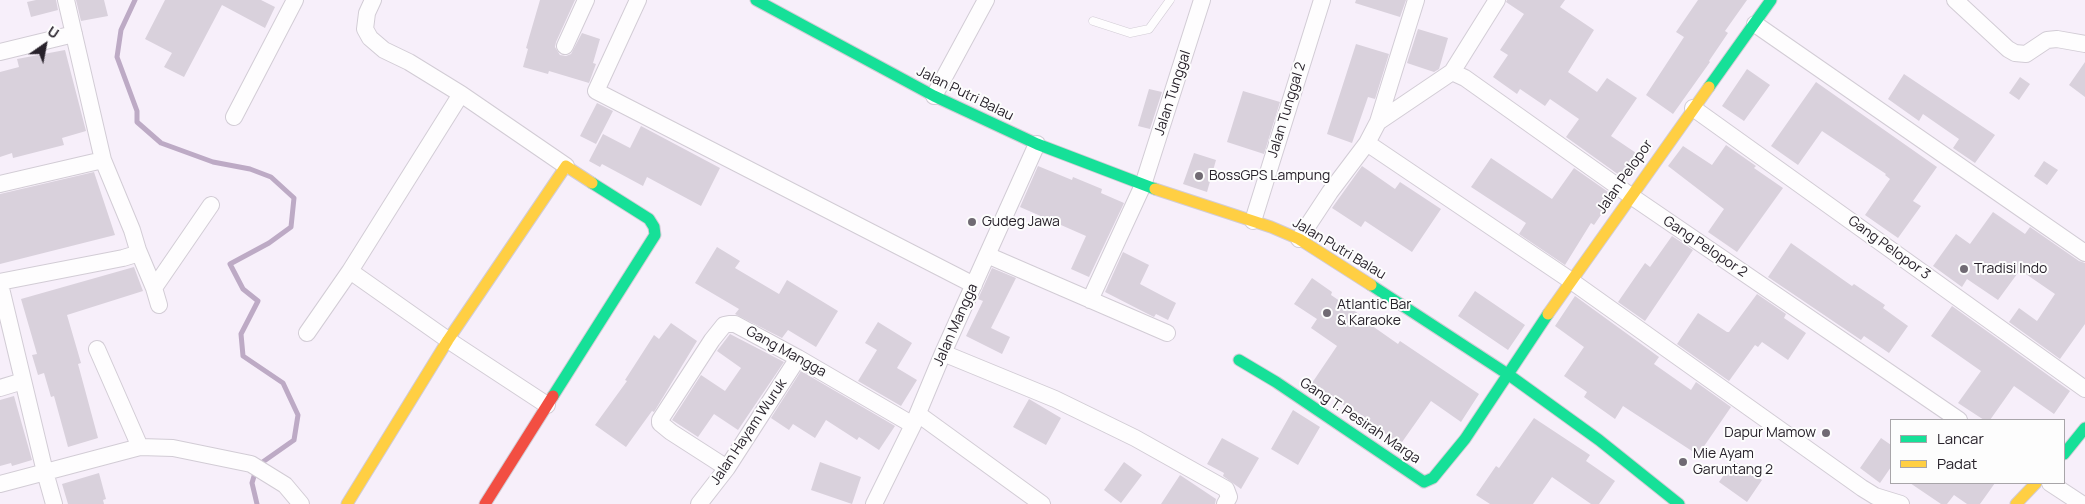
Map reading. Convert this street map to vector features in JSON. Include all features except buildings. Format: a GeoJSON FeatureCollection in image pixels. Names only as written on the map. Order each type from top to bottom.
{"type":"FeatureCollection","features":[{"type":"Feature","properties":{"kind":"street"},"geometry":{"type":"LineString","coordinates":[[66,0],[103,160],[132,230],[154,288],[158,305]]}},
{"type":"Feature","properties":{"kind":"street"},"geometry":{"type":"LineString","coordinates":[[373,0],[367,13],[365,29],[370,38],[384,50],[409,62],[461,94],[566,166],[649,219],[654,227],[655,235],[485,504]]}},
{"type":"Feature","properties":{"kind":"street"},"geometry":{"type":"LineString","coordinates":[[565,46],[586,0]]}},
{"type":"Feature","properties":{"kind":"street"},"geometry":{"type":"LineString","coordinates":[[638,0],[596,91],[974,285]]}},
{"type":"Feature","properties":{"kind":"street","name":"Jalan Putri Balau"},"geometry":{"type":"LineString","coordinates":[[756,0],[934,96],[1036,144],[1143,185],[1253,221],[1299,239],[1509,375],[1599,440],[1679,504]]}},
{"type":"Feature","properties":{"kind":"street"},"geometry":{"type":"LineString","coordinates":[[934,96],[986,0]]}},
{"type":"Feature","properties":{"kind":"street","name":"Jalan Tunggal"},"geometry":{"type":"LineString","coordinates":[[1090,300],[1143,185],[1202,0]]}},
{"type":"Feature","properties":{"kind":"street","name":"Jalan Tunggal 2"},"geometry":{"type":"LineString","coordinates":[[1253,221],[1322,0]]}},
{"type":"Feature","properties":{"kind":"street"},"geometry":{"type":"LineString","coordinates":[[1299,239],[1330,192],[1367,143],[1378,122],[1416,0]]}},
{"type":"Feature","properties":{"kind":"street"},"geometry":{"type":"LineString","coordinates":[[1378,122],[1452,72],[1497,0]]}},
{"type":"Feature","properties":{"kind":"street","name":"Jalan Pelopor"},"geometry":{"type":"LineString","coordinates":[[1509,375],[1570,280],[1772,0]]}},
{"type":"Feature","properties":{"kind":"street"},"geometry":{"type":"LineString","coordinates":[[1954,0],[2008,49],[2015,53],[2026,54],[2047,40],[2057,39],[2085,44]]}},
{"type":"Feature","properties":{"kind":"street"},"geometry":{"type":"LineString","coordinates":[[234,117],[288,2]]}},
{"type":"Feature","properties":{"kind":"street"},"geometry":{"type":"LineString","coordinates":[[1755,24],[2085,253]]}},
{"type":"Feature","properties":{"kind":"street"},"geometry":{"type":"LineString","coordinates":[[0,52],[74,34]]}},
{"type":"Feature","properties":{"kind":"street","name":"Gang Pelopor 2"},"geometry":{"type":"LineString","coordinates":[[1452,72],[1465,78],[1631,196],[1958,419]]}},
{"type":"Feature","properties":{"kind":"street"},"geometry":{"type":"LineString","coordinates":[[307,333],[350,271],[461,94]]}},
{"type":"Feature","properties":{"kind":"street","name":"Gang Pelopor 3"},"geometry":{"type":"LineString","coordinates":[[1693,108],[2085,389]]}},
{"type":"Feature","properties":{"kind":"street"},"geometry":{"type":"LineString","coordinates":[[1367,143],[1570,280],[1862,488],[1874,496],[1901,504]]}},
{"type":"Feature","properties":{"kind":"street","name":"Jalan Mangga"},"geometry":{"type":"LineString","coordinates":[[874,504],[916,420],[943,353],[1036,144]]}},
{"type":"Feature","properties":{"kind":"street"},"geometry":{"type":"LineString","coordinates":[[0,184],[103,160]]}},
{"type":"Feature","properties":{"kind":"street"},"geometry":{"type":"LineString","coordinates":[[347,504],[448,340],[566,166]]}},
{"type":"Feature","properties":{"kind":"street"},"geometry":{"type":"LineString","coordinates":[[154,288],[211,206]]}},
{"type":"Feature","properties":{"kind":"street"},"geometry":{"type":"LineString","coordinates":[[54,504],[0,283],[123,258],[133,255],[138,250]]}},
{"type":"Feature","properties":{"kind":"street"},"geometry":{"type":"LineString","coordinates":[[987,255],[1167,333]]}},
{"type":"Feature","properties":{"kind":"street"},"geometry":{"type":"LineString","coordinates":[[350,271],[448,340],[547,405]]}},
{"type":"Feature","properties":{"kind":"street","name":"Gang Mangga"},"geometry":{"type":"LineString","coordinates":[[727,468],[660,423],[661,417],[712,340],[724,325],[734,324],[916,420],[1042,504]]}},
{"type":"Feature","properties":{"kind":"street"},"geometry":{"type":"LineString","coordinates":[[97,349],[140,448]]}},
{"type":"Feature","properties":{"kind":"street"},"geometry":{"type":"LineString","coordinates":[[943,353],[1055,399],[1144,443],[1226,489],[1229,497],[1225,504]]}},
{"type":"Feature","properties":{"kind":"street","name":"Jalan Hayam Wuruk"},"geometry":{"type":"LineString","coordinates":[[699,504],[727,468],[798,358]]}},
{"type":"Feature","properties":{"kind":"street","name":"Gang T. Pesirah Marga"},"geometry":{"type":"LineString","coordinates":[[1239,360],[1276,382],[1424,482],[1433,478],[1448,462],[1509,375]]}},
{"type":"Feature","properties":{"kind":"street"},"geometry":{"type":"LineString","coordinates":[[0,388],[23,381]]}},
{"type":"Feature","properties":{"kind":"street"},"geometry":{"type":"LineString","coordinates":[[2065,453],[2085,428]]}},
{"type":"Feature","properties":{"kind":"street"},"geometry":{"type":"LineString","coordinates":[[0,484],[140,448],[173,448],[258,468],[284,485],[301,504]]}},
{"type":"Feature","properties":{"kind":"street"},"geometry":{"type":"LineString","coordinates":[[2016,504],[2035,484]]}},
{"type":"Feature","properties":{"kind":"street"},"geometry":{"type":"LineString","coordinates":[[2052,484],[2082,504]]}},
{"type":"Feature","properties":{"kind":"lane"},"geometry":{"type":"LineString","coordinates":[[1093,21],[1130,33],[1149,29],[1170,0]]}},
{"type":"Feature","properties":{"kind":"waterway"},"geometry":{"type":"LineString","coordinates":[[135,0],[121,30],[117,57],[137,111],[137,122],[161,143],[213,162],[250,169],[271,177],[294,198],[291,227],[269,243],[230,264],[243,289],[258,301],[241,334],[243,356],[283,383],[298,415],[294,440],[257,466],[252,483],[257,504]]}},
{"type":"Feature","properties":{"kind":"traffic: fast"},"geometry":{"type":"LineString","coordinates":[[756,0],[934,96],[1037,144],[1155,189]]}},
{"type":"Feature","properties":{"kind":"traffic: fast"},"geometry":{"type":"LineString","coordinates":[[1709,87],[1771,0]]}},
{"type":"Feature","properties":{"kind":"traffic: fast"},"geometry":{"type":"LineString","coordinates":[[553,396],[655,235],[654,227],[649,219],[592,183]]}},
{"type":"Feature","properties":{"kind":"traffic: fast"},"geometry":{"type":"LineString","coordinates":[[1371,285],[1509,375],[1599,440],[1679,504]]}},
{"type":"Feature","properties":{"kind":"traffic: fast"},"geometry":{"type":"LineString","coordinates":[[1239,360],[1276,382],[1424,482],[1433,478],[1465,439],[1548,314]]}},
{"type":"Feature","properties":{"kind":"traffic: fast"},"geometry":{"type":"LineString","coordinates":[[2065,453],[2085,428]]}},
{"type":"Feature","properties":{"kind":"traffic: slow"},"geometry":{"type":"LineString","coordinates":[[1548,314],[1709,87]]}},
{"type":"Feature","properties":{"kind":"traffic: slow"},"geometry":{"type":"LineString","coordinates":[[347,504],[448,340],[566,166],[592,183]]}},
{"type":"Feature","properties":{"kind":"traffic: slow"},"geometry":{"type":"LineString","coordinates":[[1155,189],[1271,227],[1299,239],[1371,285]]}},
{"type":"Feature","properties":{"kind":"traffic: slow"},"geometry":{"type":"LineString","coordinates":[[2016,504],[2035,484]]}},
{"type":"Feature","properties":{"kind":"traffic: jam"},"geometry":{"type":"LineString","coordinates":[[485,504],[553,396]]}},
{"type":"Feature","properties":{"kind":"place","name":"BossGPS Lampung"},"geometry":{"type":"Point","coordinates":[1199,176]}},
{"type":"Feature","properties":{"kind":"place","name":"Gudeg Jawa"},"geometry":{"type":"Point","coordinates":[972,222]}},
{"type":"Feature","properties":{"kind":"place","name":"Tradisi Indo"},"geometry":{"type":"Point","coordinates":[1964,269]}},
{"type":"Feature","properties":{"kind":"place","name":"Atlantic Bar & Karaoke"},"geometry":{"type":"Point","coordinates":[1327,313]}},
{"type":"Feature","properties":{"kind":"place","name":"Dapur Mamow"},"geometry":{"type":"Point","coordinates":[1826,433]}},
{"type":"Feature","properties":{"kind":"place","name":"Mie Ayam Garuntang 2"},"geometry":{"type":"Point","coordinates":[1683,462]}}]}
